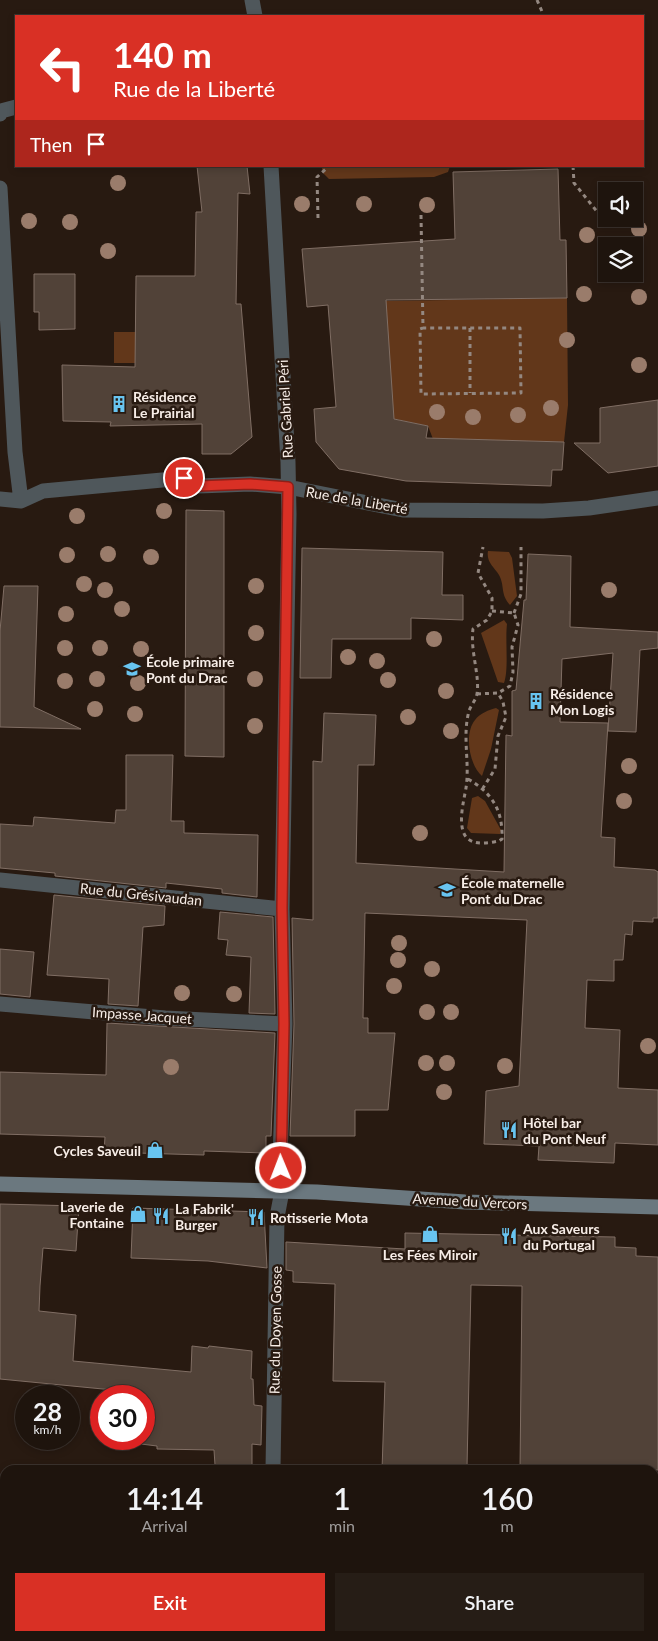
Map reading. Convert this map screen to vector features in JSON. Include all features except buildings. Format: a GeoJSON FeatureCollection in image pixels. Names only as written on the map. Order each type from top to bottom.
{"type":"FeatureCollection","features":[{"type":"Feature","properties":{"kind":"street"},"geometry":{"type":"LineString","coordinates":[[252,0],[254,15]]}},
{"type":"Feature","properties":{"kind":"street"},"geometry":{"type":"LineString","coordinates":[[0,114],[1,111],[15,107]]}},
{"type":"Feature","properties":{"kind":"street","name":"Rue Gabriel Péri"},"geometry":{"type":"LineString","coordinates":[[270,167],[288,487],[282,908],[284,1024],[280,1156],[282,1191]]}},
{"type":"Feature","properties":{"kind":"street"},"geometry":{"type":"LineString","coordinates":[[0,188],[15,452],[21,501]]}},
{"type":"Feature","properties":{"kind":"street","name":"Rue de la Liberté"},"geometry":{"type":"LineString","coordinates":[[0,499],[21,501],[43,491],[184,478],[199,486],[250,484],[288,487],[403,510],[543,511],[589,508],[658,498]]}},
{"type":"Feature","properties":{"kind":"street","name":"Rue du Grésivaudan"},"geometry":{"type":"LineString","coordinates":[[0,880],[282,908]]}},
{"type":"Feature","properties":{"kind":"street","name":"Impasse Jacquet"},"geometry":{"type":"LineString","coordinates":[[0,1004],[165,1018],[284,1024]]}},
{"type":"Feature","properties":{"kind":"street","name":"Avenue du Vercors"},"geometry":{"type":"LineString","coordinates":[[0,1184],[317,1192],[465,1202],[658,1207]]}},
{"type":"Feature","properties":{"kind":"street","name":"Rue du Doyen Gosse"},"geometry":{"type":"LineString","coordinates":[[273,1465],[277,1217],[282,1191]]}},
{"type":"Feature","properties":{"kind":"path"},"geometry":{"type":"LineString","coordinates":[[538,0],[544,15]]}},
{"type":"Feature","properties":{"kind":"path"},"geometry":{"type":"LineString","coordinates":[[318,218],[317,177],[328,167]]}},
{"type":"Feature","properties":{"kind":"path"},"geometry":{"type":"LineString","coordinates":[[573,167],[574,183],[598,213]]}},
{"type":"Feature","properties":{"kind":"path"},"geometry":{"type":"LineString","coordinates":[[421,215],[423,328],[420,329],[421,394],[521,393],[520,328],[423,328]]}},
{"type":"Feature","properties":{"kind":"path"},"geometry":{"type":"LineString","coordinates":[[470,328],[470,393]]}},
{"type":"Feature","properties":{"kind":"path"},"geometry":{"type":"LineString","coordinates":[[468,779],[483,788],[492,797],[502,826],[502,839],[488,844],[476,843],[466,837],[463,829],[463,812],[468,779],[466,741],[469,711],[477,694],[471,640],[473,629],[487,620],[492,611],[492,598],[478,573],[482,547]]}},
{"type":"Feature","properties":{"kind":"path"},"geometry":{"type":"LineString","coordinates":[[477,694],[498,693],[510,686],[512,647],[518,625],[514,613],[520,594],[521,547]]}},
{"type":"Feature","properties":{"kind":"path"},"geometry":{"type":"LineString","coordinates":[[492,611],[514,613]]}},
{"type":"Feature","properties":{"kind":"path"},"geometry":{"type":"LineString","coordinates":[[483,788],[495,770],[498,736],[506,717],[503,702],[498,693]]}},
{"type":"Feature","properties":{"kind":"shaded area"},"geometry":{"type":"Polygon","coordinates":[[[322,167],[450,167],[448,172],[434,177],[329,179],[322,172],[322,167]]]}},
{"type":"Feature","properties":{"kind":"shaded area"},"geometry":{"type":"Polygon","coordinates":[[[567,298],[568,405],[564,442],[514,441],[513,485],[491,484],[492,461],[433,439],[428,426],[386,417],[386,301],[567,298]]]}},
{"type":"Feature","properties":{"kind":"shaded area"},"geometry":{"type":"Polygon","coordinates":[[[114,332],[160,332],[139,363],[114,363],[114,332]]]}},
{"type":"Feature","properties":{"kind":"shaded area"},"geometry":{"type":"Polygon","coordinates":[[[488,551],[509,552],[512,558],[517,596],[510,605],[505,597],[499,575],[489,561],[488,551]]]}},
{"type":"Feature","properties":{"kind":"shaded area"},"geometry":{"type":"Polygon","coordinates":[[[504,620],[507,624],[507,631],[504,683],[498,682],[481,633],[504,620]]]}},
{"type":"Feature","properties":{"kind":"shaded area"},"geometry":{"type":"Polygon","coordinates":[[[496,708],[499,710],[491,749],[482,776],[471,757],[469,749],[470,733],[477,718],[485,712],[496,708]]]}},
{"type":"Feature","properties":{"kind":"shaded area"},"geometry":{"type":"Polygon","coordinates":[[[478,796],[485,801],[501,830],[500,834],[471,833],[467,828],[472,798],[478,796]]]}},
{"type":"Feature","properties":{"kind":"place","name":"Résidence Le Prairial"},"geometry":{"type":"Point","coordinates":[119,404]}},
{"type":"Feature","properties":{"kind":"place","name":"École primaire Pont du Drac"},"geometry":{"type":"Point","coordinates":[132,669]}},
{"type":"Feature","properties":{"kind":"place","name":"Résidence Mon Logis"},"geometry":{"type":"Point","coordinates":[536,701]}},
{"type":"Feature","properties":{"kind":"place","name":"École maternelle Pont du Drac"},"geometry":{"type":"Point","coordinates":[447,890]}},
{"type":"Feature","properties":{"kind":"place","name":"Hôtel bar du Pont Neuf"},"geometry":{"type":"Point","coordinates":[509,1130]}},
{"type":"Feature","properties":{"kind":"place","name":"Cycles Saveuil"},"geometry":{"type":"Point","coordinates":[155,1150]}},
{"type":"Feature","properties":{"kind":"place","name":"Laverie de Fontaine"},"geometry":{"type":"Point","coordinates":[138,1214]}},
{"type":"Feature","properties":{"kind":"place","name":"La Fabrik' Burger"},"geometry":{"type":"Point","coordinates":[161,1216]}},
{"type":"Feature","properties":{"kind":"place","name":"Rotisserie Mota"},"geometry":{"type":"Point","coordinates":[256,1217]}},
{"type":"Feature","properties":{"kind":"place","name":"Les Fées Miroir"},"geometry":{"type":"Point","coordinates":[430,1234]}},
{"type":"Feature","properties":{"kind":"place","name":"Aux Saveurs du Portugal"},"geometry":{"type":"Point","coordinates":[509,1236]}},
{"type":"Feature","properties":{"kind":"route"},"geometry":{"type":"LineString","coordinates":[[184,478],[199,486],[250,484],[288,487],[282,908],[284,1024],[281,1168]]}}]}
